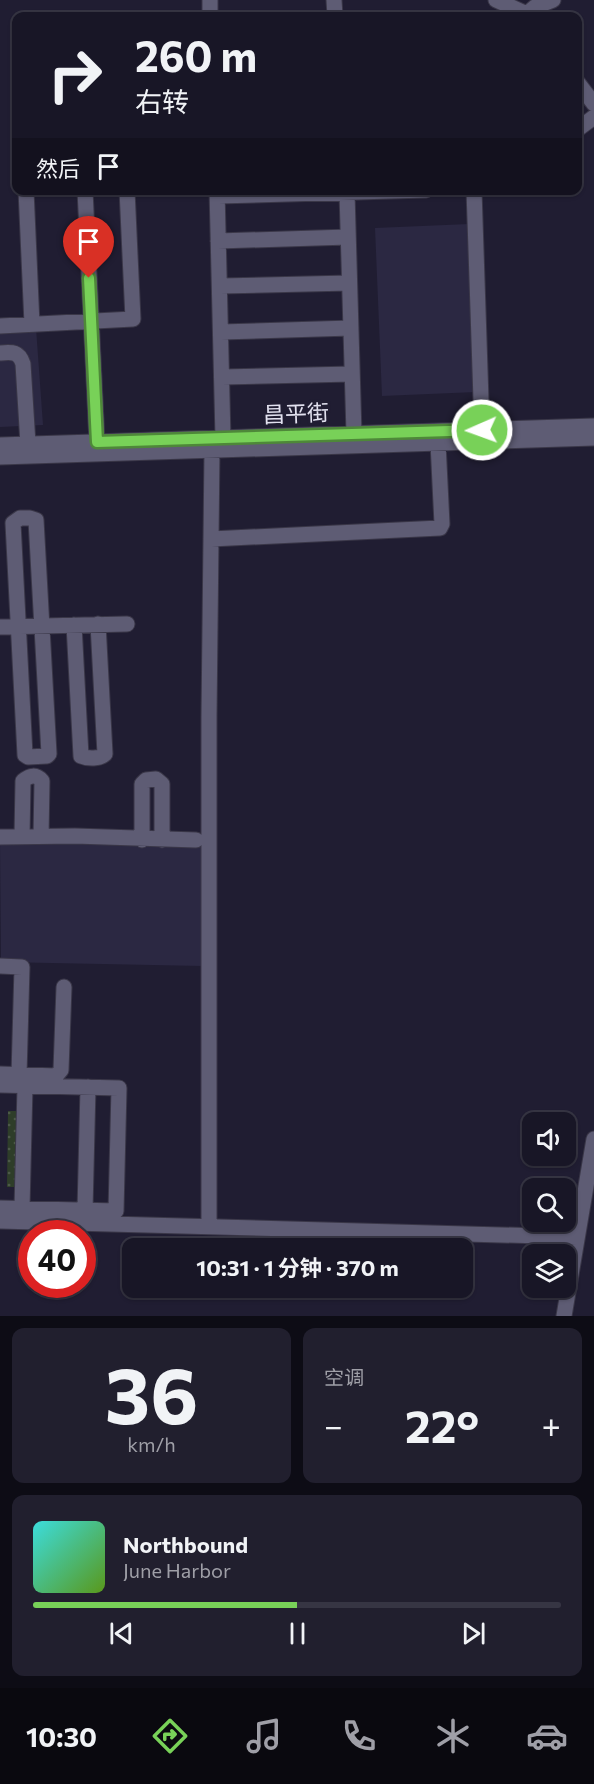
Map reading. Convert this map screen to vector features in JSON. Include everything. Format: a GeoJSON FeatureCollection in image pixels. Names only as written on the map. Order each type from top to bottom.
{"type":"FeatureCollection","features":[{"type":"Feature","properties":{"kind":"street"},"geometry":{"type":"LineString","coordinates":[[496,0],[522,12]]}},
{"type":"Feature","properties":{"kind":"street"},"geometry":{"type":"LineString","coordinates":[[531,12],[535,7],[553,0]]}},
{"type":"Feature","properties":{"kind":"street"},"geometry":{"type":"LineString","coordinates":[[584,84],[594,104]]}},
{"type":"Feature","properties":{"kind":"street"},"geometry":{"type":"LineString","coordinates":[[26,195],[32,324]]}},
{"type":"Feature","properties":{"kind":"street"},"geometry":{"type":"LineString","coordinates":[[85,195],[97,442]]}},
{"type":"Feature","properties":{"kind":"street"},"geometry":{"type":"LineString","coordinates":[[0,326],[133,320],[127,195]]}},
{"type":"Feature","properties":{"kind":"street"},"geometry":{"type":"LineString","coordinates":[[217,195],[223,438]]}},
{"type":"Feature","properties":{"kind":"street"},"geometry":{"type":"LineString","coordinates":[[346,195],[354,434]]}},
{"type":"Feature","properties":{"kind":"street"},"geometry":{"type":"LineString","coordinates":[[474,195],[482,430]]}},
{"type":"Feature","properties":{"kind":"street"},"geometry":{"type":"LineString","coordinates":[[218,241],[348,237]]}},
{"type":"Feature","properties":{"kind":"street"},"geometry":{"type":"LineString","coordinates":[[220,286],[349,283]]}},
{"type":"Feature","properties":{"kind":"street"},"geometry":{"type":"LineString","coordinates":[[221,332],[351,328]]}},
{"type":"Feature","properties":{"kind":"street"},"geometry":{"type":"LineString","coordinates":[[0,353],[18,354],[23,364],[28,444]]}},
{"type":"Feature","properties":{"kind":"street"},"geometry":{"type":"LineString","coordinates":[[222,377],[352,374]]}},
{"type":"Feature","properties":{"kind":"street","name":"昌平街"},"geometry":{"type":"LineString","coordinates":[[0,445],[594,426]]}},
{"type":"Feature","properties":{"kind":"street","name":"昌平街"},"geometry":{"type":"LineString","coordinates":[[0,457],[594,438]]}},
{"type":"Feature","properties":{"kind":"street"},"geometry":{"type":"LineString","coordinates":[[211,539],[440,528],[442,524],[438,443]]}},
{"type":"Feature","properties":{"kind":"street"},"geometry":{"type":"LineString","coordinates":[[208,1226],[212,450]]}},
{"type":"Feature","properties":{"kind":"street"},"geometry":{"type":"LineString","coordinates":[[20,518],[30,518],[36,520],[49,754],[47,756],[28,757],[25,755],[19,627],[14,523],[20,518]]}},
{"type":"Feature","properties":{"kind":"street"},"geometry":{"type":"LineString","coordinates":[[74,625],[81,756],[99,758],[105,754],[98,624]]}},
{"type":"Feature","properties":{"kind":"street"},"geometry":{"type":"LineString","coordinates":[[0,627],[126,624]]}},
{"type":"Feature","properties":{"kind":"street"},"geometry":{"type":"LineString","coordinates":[[22,836],[23,781],[32,776],[42,781],[41,836]]}},
{"type":"Feature","properties":{"kind":"street"},"geometry":{"type":"LineString","coordinates":[[142,840],[142,784],[146,780],[156,779],[162,784],[162,840]]}},
{"type":"Feature","properties":{"kind":"street"},"geometry":{"type":"LineString","coordinates":[[0,837],[196,840]]}},
{"type":"Feature","properties":{"kind":"street"},"geometry":{"type":"LineString","coordinates":[[0,966],[22,967],[22,1208]]}},
{"type":"Feature","properties":{"kind":"street"},"geometry":{"type":"LineString","coordinates":[[0,1085],[56,1076],[61,1070],[64,987]]}},
{"type":"Feature","properties":{"kind":"street"},"geometry":{"type":"LineString","coordinates":[[0,1074],[22,1080],[119,1088],[116,1210],[22,1208],[1,1214]]}},
{"type":"Feature","properties":{"kind":"street"},"geometry":{"type":"LineString","coordinates":[[86,1210],[88,1087]]}},
{"type":"Feature","properties":{"kind":"street"},"geometry":{"type":"LineString","coordinates":[[564,1316],[594,1139]]}},
{"type":"Feature","properties":{"kind":"street"},"geometry":{"type":"LineString","coordinates":[[1,1214],[208,1226],[577,1237]]}},
{"type":"Feature","properties":{"kind":"shaded area"},"geometry":{"type":"Polygon","coordinates":[[[469,224],[476,392],[382,396],[375,228],[469,224]]]}},
{"type":"Feature","properties":{"kind":"shaded area"},"geometry":{"type":"Polygon","coordinates":[[[36,328],[43,425],[0,427],[0,330],[36,328]]]}},
{"type":"Feature","properties":{"kind":"shaded area"},"geometry":{"type":"Polygon","coordinates":[[[0,840],[203,846],[203,966],[1,962],[0,840]]]}},
{"type":"Feature","properties":{"kind":"green space"},"geometry":{"type":"Polygon","coordinates":[[[8,1111],[19,1111],[17,1187],[7,1187],[8,1111]]]}},
{"type":"Feature","properties":{"kind":"route"},"geometry":{"type":"LineString","coordinates":[[89,278],[97,442],[482,430]]}}]}
